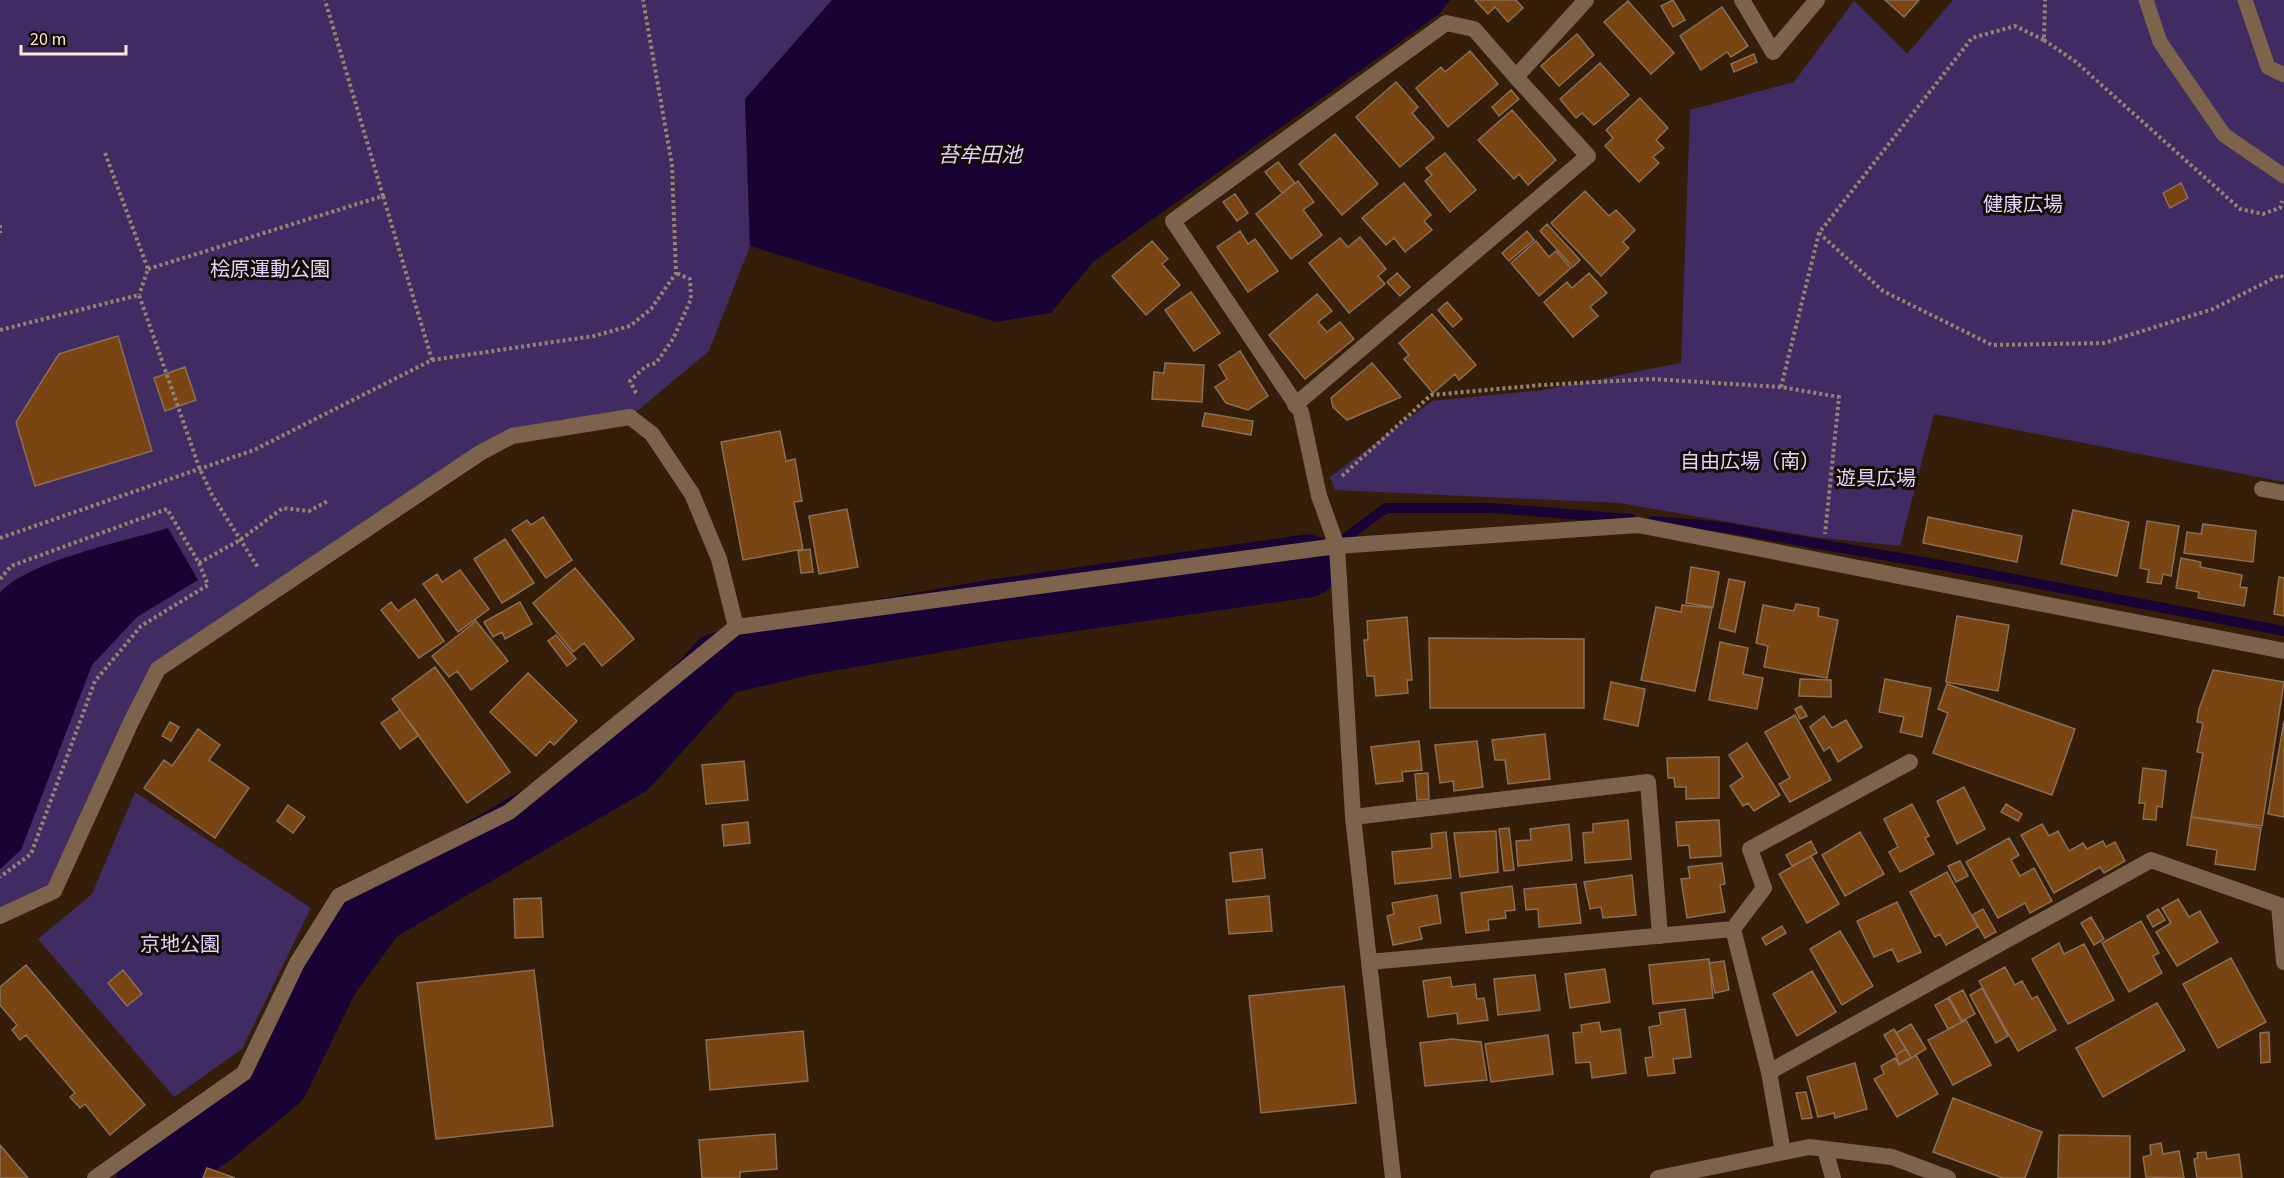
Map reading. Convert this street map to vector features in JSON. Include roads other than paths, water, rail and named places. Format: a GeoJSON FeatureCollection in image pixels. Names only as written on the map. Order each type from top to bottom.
{"type":"FeatureCollection","features":[{"type":"Feature","properties":{"kind":"street"},"geometry":{"type":"LineString","coordinates":[[1516,76],[1586,0]]}},
{"type":"Feature","properties":{"kind":"street"},"geometry":{"type":"LineString","coordinates":[[1742,0],[1773,52],[1816,0]]}},
{"type":"Feature","properties":{"kind":"street"},"geometry":{"type":"LineString","coordinates":[[1295,405],[1588,156],[1474,28],[1446,23],[1173,221],[1295,405],[1300,412],[1319,496],[1337,546],[1353,817],[1394,1178]]}},
{"type":"Feature","properties":{"kind":"street"},"geometry":{"type":"LineString","coordinates":[[0,916],[54,891],[132,720],[158,669],[480,453],[512,436],[630,417],[652,434],[692,494],[719,559],[736,627]]}},
{"type":"Feature","properties":{"kind":"street"},"geometry":{"type":"LineString","coordinates":[[2262,489],[2284,493]]}},
{"type":"Feature","properties":{"kind":"street"},"geometry":{"type":"LineString","coordinates":[[95,1178],[244,1073],[297,963],[339,896],[509,812],[736,627],[1337,546],[1638,525],[2284,651]]}},
{"type":"Feature","properties":{"kind":"street"},"geometry":{"type":"LineString","coordinates":[[1369,962],[1733,930],[1764,888],[1750,849],[1910,762]]}},
{"type":"Feature","properties":{"kind":"street"},"geometry":{"type":"LineString","coordinates":[[1353,817],[1648,782],[1660,936]]}},
{"type":"Feature","properties":{"kind":"street"},"geometry":{"type":"LineString","coordinates":[[1769,1072],[2151,860],[2279,905],[2284,962]]}},
{"type":"Feature","properties":{"kind":"street"},"geometry":{"type":"LineString","coordinates":[[1733,930],[1769,1072],[1783,1152]]}},
{"type":"Feature","properties":{"kind":"street"},"geometry":{"type":"LineString","coordinates":[[1658,1178],[1682,1176],[1809,1147],[1892,1157],[1948,1178]]}},
{"type":"Feature","properties":{"kind":"street"},"geometry":{"type":"LineString","coordinates":[[1825,1149],[1833,1178]]}},
{"type":"Feature","properties":{"kind":"lane"},"geometry":{"type":"LineString","coordinates":[[2145,0],[2160,42],[2224,135],[2284,176]]}},
{"type":"Feature","properties":{"kind":"lane"},"geometry":{"type":"LineString","coordinates":[[2245,0],[2268,67],[2284,76]]}},
{"type":"Feature","properties":{"kind":"water","name":"苔牟田池"},"geometry":{"type":"Polygon","coordinates":[[[832,0],[1450,0],[1439,14],[1093,262],[1051,313],[996,322],[750,246],[745,99],[832,0]]]}},
{"type":"Feature","properties":{"kind":"water"},"geometry":{"type":"Polygon","coordinates":[[[168,528],[198,580],[137,617],[92,665],[21,850],[0,869],[0,593],[32,571],[54,562],[168,528]]]}},
{"type":"Feature","properties":{"kind":"waterway"},"geometry":{"type":"LineString","coordinates":[[1307,566],[1386,508],[1492,508],[1631,519]]}},
{"type":"Feature","properties":{"kind":"waterway"},"geometry":{"type":"LineString","coordinates":[[1652,521],[1715,526],[1946,566],[2284,631]]}},
{"type":"Feature","properties":{"kind":"waterway"},"geometry":{"type":"LineString","coordinates":[[148,1178],[214,1133],[278,1080],[327,979],[376,912],[628,765],[719,664],[804,644],[994,611],[1307,566]]}},
{"type":"Feature","properties":{"kind":"park label","name":"健康広場"},"geometry":{"type":"Point","coordinates":[2023,204]}},
{"type":"Feature","properties":{"kind":"park label","name":"桧原運動公園"},"geometry":{"type":"Point","coordinates":[270,269]}},
{"type":"Feature","properties":{"kind":"park label","name":"自由広場（南）"},"geometry":{"type":"Point","coordinates":[1750,461]}},
{"type":"Feature","properties":{"kind":"park label","name":"遊具広場"},"geometry":{"type":"Point","coordinates":[1876,478]}},
{"type":"Feature","properties":{"kind":"park label","name":"京地公園"},"geometry":{"type":"Point","coordinates":[180,944]}}]}
